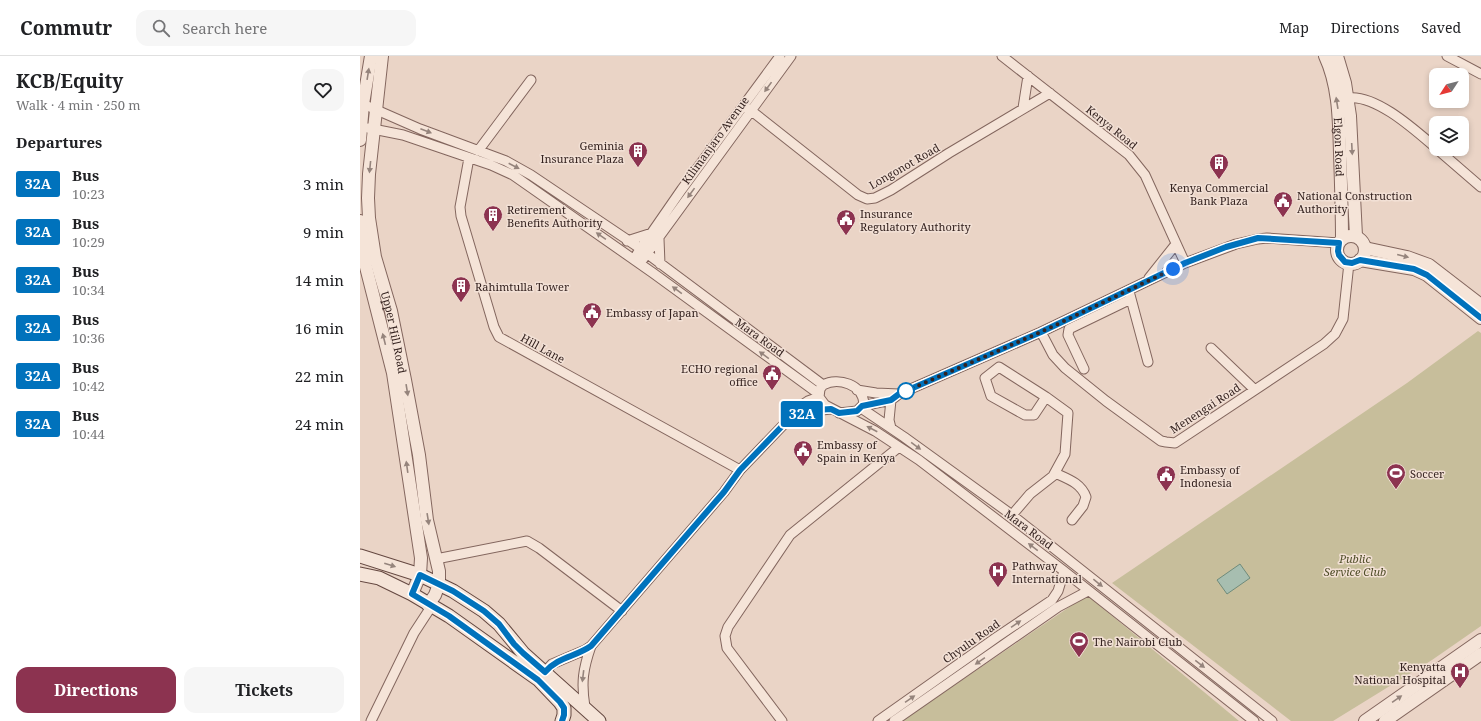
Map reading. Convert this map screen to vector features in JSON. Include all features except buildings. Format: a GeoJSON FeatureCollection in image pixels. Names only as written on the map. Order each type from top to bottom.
{"type":"FeatureCollection","features":[{"type":"Feature","properties":{"kind":"main road"},"geometry":{"type":"LineString","coordinates":[[360,556],[420,575],[440,584],[484,611],[499,624],[542,676],[564,708],[562,721]]}},
{"type":"Feature","properties":{"kind":"main road"},"geometry":{"type":"LineString","coordinates":[[360,574],[379,578],[412,594],[449,616],[542,676],[585,707],[599,721]]}},
{"type":"Feature","properties":{"kind":"street"},"geometry":{"type":"LineString","coordinates":[[360,140],[371,56]]}},
{"type":"Feature","properties":{"kind":"street","name":"Upper Hill Road"},"geometry":{"type":"LineString","coordinates":[[382,56],[368,198],[369,218],[375,257],[391,311],[405,380],[419,455],[427,520],[439,571],[440,584]]}},
{"type":"Feature","properties":{"kind":"street","name":"Kilimanjaro Avenue"},"geometry":{"type":"LineString","coordinates":[[747,108],[780,56]]}},
{"type":"Feature","properties":{"kind":"street","name":"Kilimanjaro Avenue"},"geometry":{"type":"LineString","coordinates":[[636,261],[655,236],[682,189],[791,56]]}},
{"type":"Feature","properties":{"kind":"street","name":"Kenya Road"},"geometry":{"type":"LineString","coordinates":[[1002,56],[1129,155],[1145,175],[1185,263]]}},
{"type":"Feature","properties":{"kind":"street","name":"Elgon Road"},"geometry":{"type":"LineString","coordinates":[[1325,56],[1333,82],[1338,109],[1342,195],[1341,241]]}},
{"type":"Feature","properties":{"kind":"street","name":"Elgon Road"},"geometry":{"type":"LineString","coordinates":[[1337,56],[1348,98],[1356,236]]}},
{"type":"Feature","properties":{"kind":"street"},"geometry":{"type":"LineString","coordinates":[[1447,56],[1481,74]]}},
{"type":"Feature","properties":{"kind":"street"},"geometry":{"type":"LineString","coordinates":[[1023,108],[1028,76]]}},
{"type":"Feature","properties":{"kind":"street"},"geometry":{"type":"LineString","coordinates":[[478,151],[531,80]]}},
{"type":"Feature","properties":{"kind":"street","name":"Longonot Road"},"geometry":{"type":"LineString","coordinates":[[747,108],[858,195],[867,199],[875,198],[891,190],[1023,108],[1050,93]]}},
{"type":"Feature","properties":{"kind":"street"},"geometry":{"type":"LineString","coordinates":[[1348,98],[1359,98],[1381,107],[1403,121],[1429,143]]}},
{"type":"Feature","properties":{"kind":"street","name":"Mara Road"},"geometry":{"type":"LineString","coordinates":[[364,104],[376,111],[506,161],[532,175],[644,252],[823,385]]}},
{"type":"Feature","properties":{"kind":"street","name":"Mara Road"},"geometry":{"type":"LineString","coordinates":[[361,127],[374,128],[403,135],[502,169],[524,182],[636,261],[819,396],[825,405],[875,431],[919,460],[1064,571],[1254,721]]}},
{"type":"Feature","properties":{"kind":"street"},"geometry":{"type":"LineString","coordinates":[[1444,156],[1481,187]]}},
{"type":"Feature","properties":{"kind":"street","name":"Hill Lane"},"geometry":{"type":"LineString","coordinates":[[469,158],[460,207],[461,216],[494,327],[499,337],[740,470]]}},
{"type":"Feature","properties":{"kind":"street","name":"Upper Hill Road"},"geometry":{"type":"LineString","coordinates":[[360,221],[366,266],[393,373],[421,558],[420,575],[412,594]]}},
{"type":"Feature","properties":{"kind":"street"},"geometry":{"type":"LineString","coordinates":[[627,241],[655,236],[660,264]]}},
{"type":"Feature","properties":{"kind":"street"},"geometry":{"type":"LineString","coordinates":[[788,420],[801,414],[816,410],[857,411],[862,407],[891,400],[899,394],[1041,332],[1185,263],[1229,246],[1258,238],[1341,241],[1349,236],[1356,236],[1361,240],[1365,248],[1363,256],[1355,262]]}},
{"type":"Feature","properties":{"kind":"street"},"geometry":{"type":"LineString","coordinates":[[1341,241],[1338,251],[1339,255],[1345,262],[1414,269],[1427,275],[1481,318]]}},
{"type":"Feature","properties":{"kind":"street"},"geometry":{"type":"LineString","coordinates":[[1147,281],[1176,244]]}},
{"type":"Feature","properties":{"kind":"street"},"geometry":{"type":"LineString","coordinates":[[1365,248],[1407,257],[1429,265],[1481,305]]}},
{"type":"Feature","properties":{"kind":"street","name":"Menengai Road"},"geometry":{"type":"LineString","coordinates":[[1041,332],[1053,355],[1065,368],[1106,401],[1161,441],[1176,443],[1324,344],[1335,334],[1343,319],[1355,262]]}},
{"type":"Feature","properties":{"kind":"street"},"geometry":{"type":"LineString","coordinates":[[1128,290],[1148,362]]}},
{"type":"Feature","properties":{"kind":"street"},"geometry":{"type":"LineString","coordinates":[[1084,369],[1068,335],[1069,329],[1131,299]]}},
{"type":"Feature","properties":{"kind":"street"},"geometry":{"type":"LineString","coordinates":[[708,314],[714,305]]}},
{"type":"Feature","properties":{"kind":"street"},"geometry":{"type":"LineString","coordinates":[[1211,348],[1255,390]]}},
{"type":"Feature","properties":{"kind":"street"},"geometry":{"type":"LineString","coordinates":[[1012,515],[1030,494],[1050,480],[1065,454],[1068,413],[1046,397],[999,368],[986,378],[991,396],[1025,415],[1034,415],[1046,397]]}},
{"type":"Feature","properties":{"kind":"street"},"geometry":{"type":"LineString","coordinates":[[542,676],[552,664],[591,646],[724,492],[740,470],[788,420],[796,409],[808,400],[819,396],[823,385],[828,382],[840,382],[850,385],[857,390],[863,398],[864,404],[862,407]]}},
{"type":"Feature","properties":{"kind":"street"},"geometry":{"type":"LineString","coordinates":[[857,390],[899,394]]}},
{"type":"Feature","properties":{"kind":"street"},"geometry":{"type":"LineString","coordinates":[[891,400],[889,420],[891,428]]}},
{"type":"Feature","properties":{"kind":"street","name":"Mara Road"},"geometry":{"type":"LineString","coordinates":[[862,407],[1012,515],[1272,721]]}},
{"type":"Feature","properties":{"kind":"street"},"geometry":{"type":"LineString","coordinates":[[782,721],[728,648],[725,636],[728,628],[790,535],[899,446]]}},
{"type":"Feature","properties":{"kind":"street"},"geometry":{"type":"LineString","coordinates":[[1055,472],[1076,482],[1084,489],[1086,497],[1083,506],[1072,520]]}},
{"type":"Feature","properties":{"kind":"street"},"geometry":{"type":"LineString","coordinates":[[436,559],[527,541],[539,548],[622,611]]}},
{"type":"Feature","properties":{"kind":"street","name":"Chyulu Road"},"geometry":{"type":"LineString","coordinates":[[878,721],[997,636],[1052,600],[1058,591],[1064,571]]}},
{"type":"Feature","properties":{"kind":"street"},"geometry":{"type":"LineString","coordinates":[[371,721],[440,584]]}},
{"type":"Feature","properties":{"kind":"street","name":"Chyulu Road"},"geometry":{"type":"LineString","coordinates":[[894,721],[1058,607],[1088,591]]}},
{"type":"Feature","properties":{"kind":"street"},"geometry":{"type":"LineString","coordinates":[[1365,721],[1481,640]]}},
{"type":"Feature","properties":{"kind":"street"},"geometry":{"type":"LineString","coordinates":[[585,707],[582,690],[583,672],[591,646]]}},
{"type":"Feature","properties":{"kind":"street"},"geometry":{"type":"LineString","coordinates":[[1385,721],[1481,654]]}},
{"type":"Feature","properties":{"kind":"green space","name":"Public Service Club"},"geometry":{"type":"Polygon","coordinates":[[[1478,331],[1481,333],[1481,626],[1432,660],[1333,721],[1291,721],[1112,583],[1407,383],[1478,331]]]}},
{"type":"Feature","properties":{"kind":"green space","name":"The Nairobi Club"},"geometry":{"type":"Polygon","coordinates":[[[1087,595],[1239,721],[902,721],[1087,595]]]}},
{"type":"Feature","properties":{"kind":"shaded area"},"geometry":{"type":"Polygon","coordinates":[[[1240,564],[1250,578],[1227,594],[1217,580],[1240,564]]]}},
{"type":"Feature","properties":{"kind":"bus line","name":"32A"},"geometry":{"type":"LineString","coordinates":[[562,721],[564,708],[538,680],[449,616],[431,607],[412,594],[420,575],[453,591],[484,611],[499,624],[514,644],[545,672],[552,664],[591,646],[724,492],[740,470],[788,420],[801,414],[816,410],[831,409],[839,413],[850,412],[857,411],[862,406],[891,400],[899,394],[1041,332],[1185,263],[1236,244],[1258,238],[1339,243],[1339,255],[1345,262],[1355,263],[1360,260],[1380,262],[1414,269],[1427,275],[1481,318]]}},
{"type":"Feature","properties":{"kind":"place","name":"Geminia Insurance Plaza"},"geometry":{"type":"Point","coordinates":[638,168]}},
{"type":"Feature","properties":{"kind":"place","name":"Kenya Commercial Bank Plaza"},"geometry":{"type":"Point","coordinates":[1219,180]}},
{"type":"Feature","properties":{"kind":"place","name":"National Construction Authority"},"geometry":{"type":"Point","coordinates":[1283,218]}},
{"type":"Feature","properties":{"kind":"place","name":"Retirement Benefits Authority"},"geometry":{"type":"Point","coordinates":[493,232]}},
{"type":"Feature","properties":{"kind":"place","name":"Insurance Regulatory Authority"},"geometry":{"type":"Point","coordinates":[846,236]}},
{"type":"Feature","properties":{"kind":"place","name":"Rahimtulla Tower"},"geometry":{"type":"Point","coordinates":[461,303]}},
{"type":"Feature","properties":{"kind":"place","name":"Embassy of Japan"},"geometry":{"type":"Point","coordinates":[592,329]}},
{"type":"Feature","properties":{"kind":"place","name":"ECHO regional office"},"geometry":{"type":"Point","coordinates":[772,391]}},
{"type":"Feature","properties":{"kind":"place","name":"Embassy of Spain in Kenya"},"geometry":{"type":"Point","coordinates":[803,467]}},
{"type":"Feature","properties":{"kind":"place","name":"Soccer"},"geometry":{"type":"Point","coordinates":[1396,490]}},
{"type":"Feature","properties":{"kind":"place","name":"Embassy of Indonesia"},"geometry":{"type":"Point","coordinates":[1166,492]}},
{"type":"Feature","properties":{"kind":"place","name":"Pathway International"},"geometry":{"type":"Point","coordinates":[998,588]}},
{"type":"Feature","properties":{"kind":"place","name":"The Nairobi Club"},"geometry":{"type":"Point","coordinates":[1079,658]}},
{"type":"Feature","properties":{"kind":"place","name":"Kenyatta National Hospital"},"geometry":{"type":"Point","coordinates":[1460,689]}},
{"type":"Feature","properties":{"kind":"route"},"geometry":{"type":"LineString","coordinates":[[906,391],[1041,332],[1173,269]]}}]}
